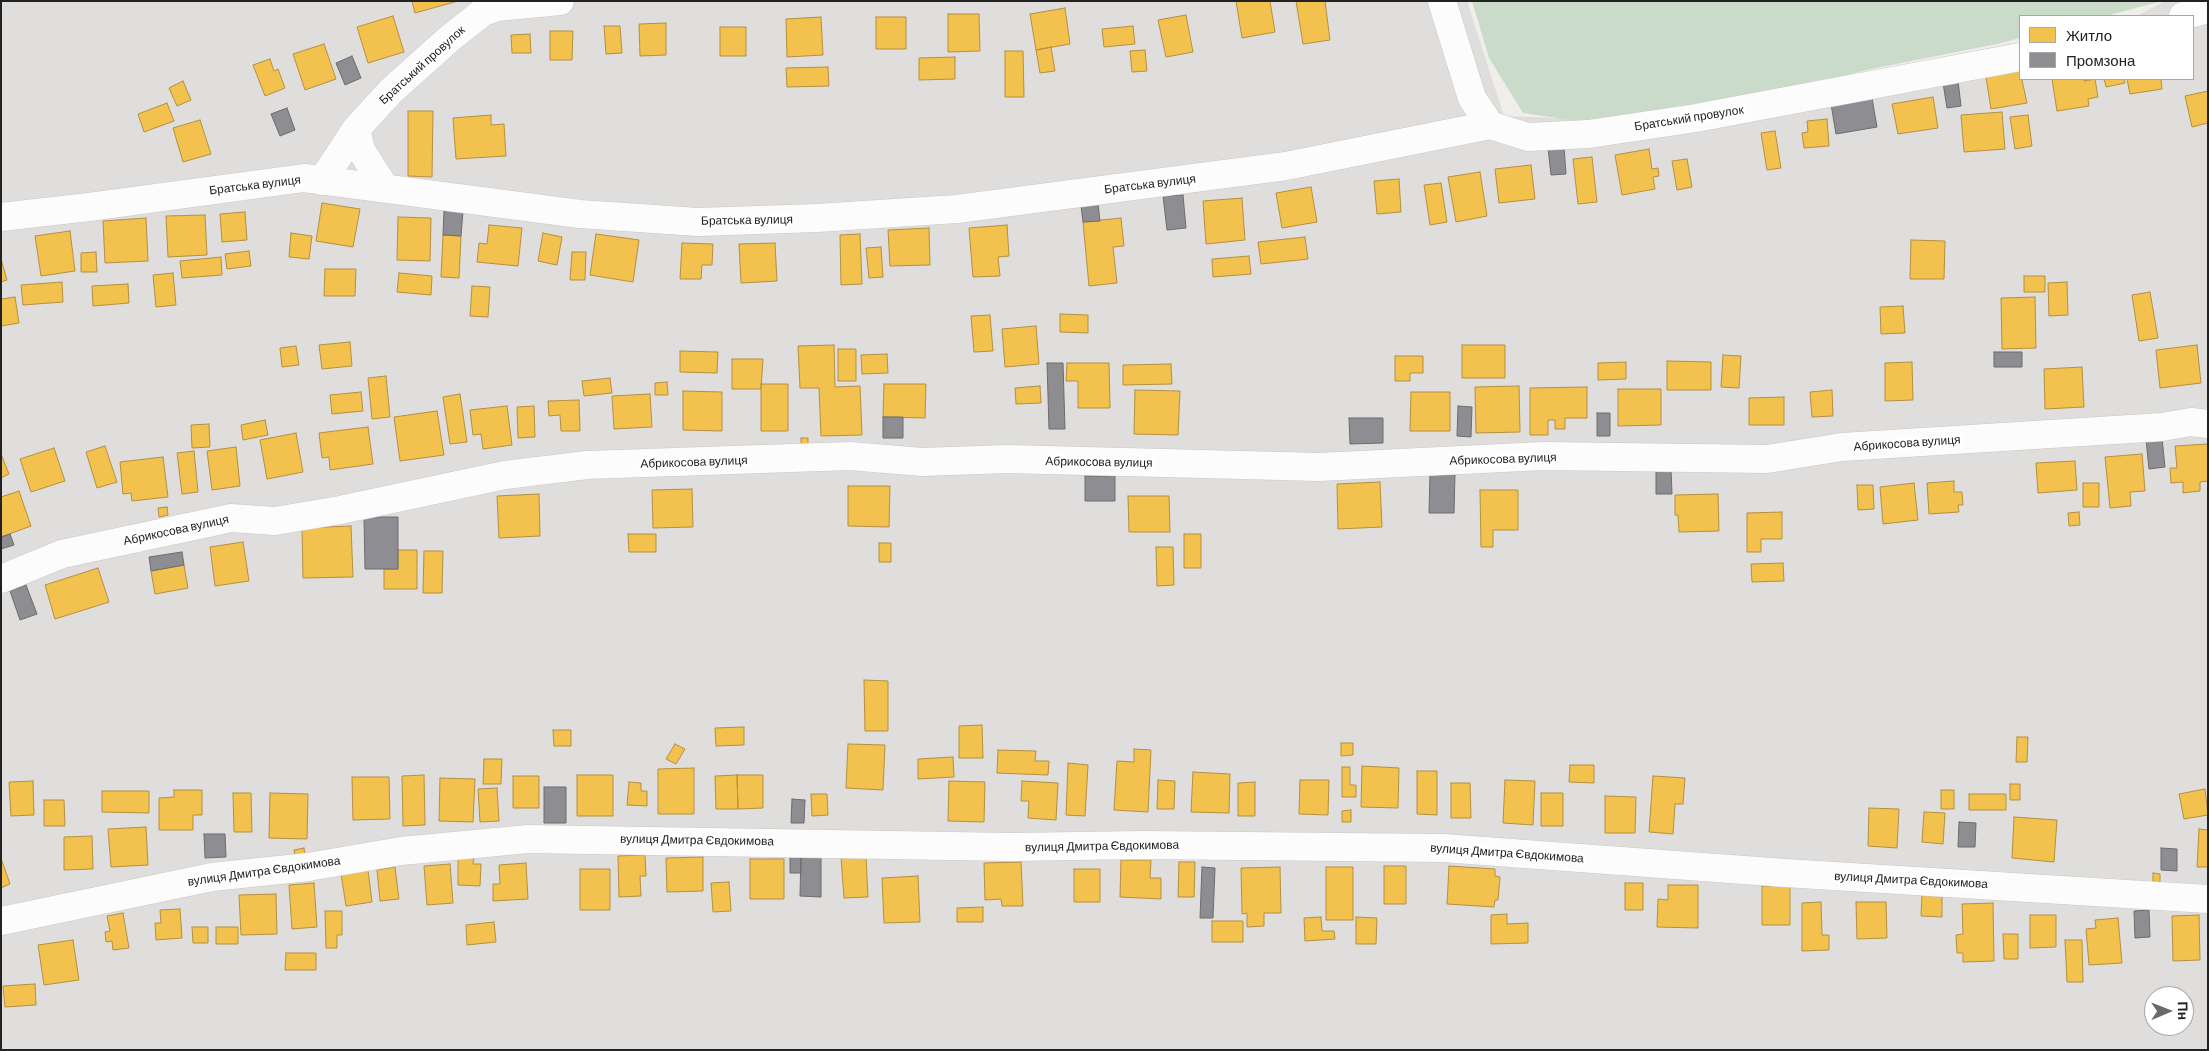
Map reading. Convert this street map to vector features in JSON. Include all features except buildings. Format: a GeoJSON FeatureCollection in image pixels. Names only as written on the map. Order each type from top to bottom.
{"type":"FeatureCollection","features":[{"type":"Feature","properties":{"kind":"street","name":"Братський провулок"},"geometry":{"type":"LineString","coordinates":[[322,181],[356,129],[392,90],[449,39],[483,12],[497,7],[560,1]]}},
{"type":"Feature","properties":{"kind":"street"},"geometry":{"type":"LineString","coordinates":[[1442,1],[1472,98],[1490,125]]}},
{"type":"Feature","properties":{"kind":"street"},"geometry":{"type":"LineString","coordinates":[[2187,15],[2208,9]]}},
{"type":"Feature","properties":{"kind":"street","name":"Братський провулок"},"geometry":{"type":"LineString","coordinates":[[1490,125],[1528,137],[1588,134],[1696,118],[2019,57]]}},
{"type":"Feature","properties":{"kind":"street","name":"Братська вулиця"},"geometry":{"type":"LineString","coordinates":[[1,217],[90,208],[304,178],[589,214],[698,222],[816,218],[957,209],[1286,166],[1490,125]]}},
{"type":"Feature","properties":{"kind":"street"},"geometry":{"type":"LineString","coordinates":[[356,129],[361,150],[386,188]]}},
{"type":"Feature","properties":{"kind":"street","name":"Абрикосова вулиця"},"geometry":{"type":"LineString","coordinates":[[1,579],[62,554],[231,518],[275,521],[340,510],[505,475],[587,466],[850,456],[922,462],[1007,460],[1319,467],[1543,456],[1767,460],[1842,447],[2162,427],[2190,422],[2208,424]]}},
{"type":"Feature","properties":{"kind":"street","name":"вулиця Дмитра Євдокимова"},"geometry":{"type":"LineString","coordinates":[[1,921],[212,877],[308,867],[401,850],[528,838],[1011,847],[1143,845],[1443,848],[1785,873],[2208,899]]}},
{"type":"Feature","properties":{"kind":"shaded area"},"geometry":{"type":"Polygon","coordinates":[[[1,1],[1467,1],[1504,116],[1617,120],[2019,42],[2019,80],[2194,80],[2194,15],[2139,15],[2165,1],[2208,1],[2208,1050],[1,1050],[1,1]]]}},
{"type":"Feature","properties":{"kind":"green space"},"geometry":{"type":"Polygon","coordinates":[[[1472,1],[2162,1],[2110,15],[2019,15],[2019,38],[1997,44],[1871,69],[1732,103],[1585,122],[1523,113],[1489,58],[1472,1]]]}}]}
